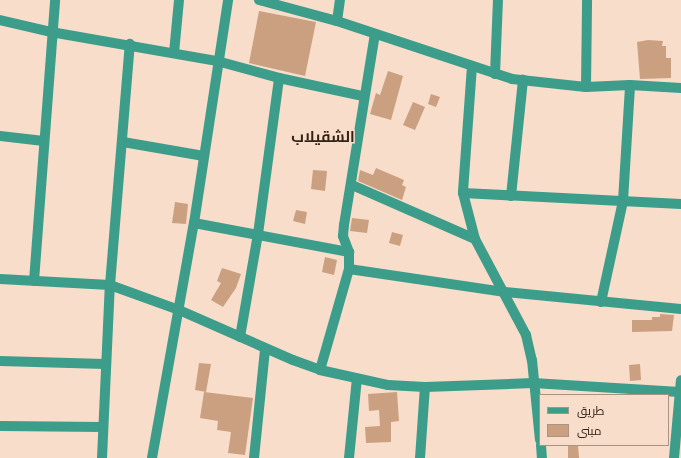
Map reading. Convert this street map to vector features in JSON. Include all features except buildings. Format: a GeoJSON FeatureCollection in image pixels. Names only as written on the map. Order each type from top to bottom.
{"type":"FeatureCollection","features":[{"type":"Feature","properties":{"kind":"street"},"geometry":{"type":"LineString","coordinates":[[34,281],[51,32],[55,0]]}},
{"type":"Feature","properties":{"kind":"street"},"geometry":{"type":"LineString","coordinates":[[174,53],[179,0]]}},
{"type":"Feature","properties":{"kind":"street"},"geometry":{"type":"LineString","coordinates":[[152,458],[194,223],[217,61],[228,0]]}},
{"type":"Feature","properties":{"kind":"street"},"geometry":{"type":"LineString","coordinates":[[259,0],[337,22],[495,74],[523,80],[586,87],[630,85],[681,88]]}},
{"type":"Feature","properties":{"kind":"street"},"geometry":{"type":"LineString","coordinates":[[337,22],[340,0]]}},
{"type":"Feature","properties":{"kind":"street"},"geometry":{"type":"LineString","coordinates":[[495,74],[498,0]]}},
{"type":"Feature","properties":{"kind":"street"},"geometry":{"type":"LineString","coordinates":[[586,87],[587,0]]}},
{"type":"Feature","properties":{"kind":"street"},"geometry":{"type":"LineString","coordinates":[[0,20],[51,32],[130,44],[217,61],[280,78],[363,96]]}},
{"type":"Feature","properties":{"kind":"street"},"geometry":{"type":"LineString","coordinates":[[320,370],[349,269],[349,252],[343,236],[352,185],[363,96],[375,34]]}},
{"type":"Feature","properties":{"kind":"street"},"geometry":{"type":"LineString","coordinates":[[102,458],[105,364],[110,285],[130,44]]}},
{"type":"Feature","properties":{"kind":"street"},"geometry":{"type":"LineString","coordinates":[[472,66],[463,193],[475,239],[505,292],[526,335],[539,432]]}},
{"type":"Feature","properties":{"kind":"street"},"geometry":{"type":"LineString","coordinates":[[240,337],[258,234],[280,78]]}},
{"type":"Feature","properties":{"kind":"street"},"geometry":{"type":"LineString","coordinates":[[511,196],[523,80]]}},
{"type":"Feature","properties":{"kind":"street"},"geometry":{"type":"LineString","coordinates":[[601,302],[623,201],[630,85]]}},
{"type":"Feature","properties":{"kind":"street"},"geometry":{"type":"LineString","coordinates":[[0,136],[44,141]]}},
{"type":"Feature","properties":{"kind":"street"},"geometry":{"type":"LineString","coordinates":[[123,142],[204,156]]}},
{"type":"Feature","properties":{"kind":"street"},"geometry":{"type":"LineString","coordinates":[[352,185],[475,239]]}},
{"type":"Feature","properties":{"kind":"street"},"geometry":{"type":"LineString","coordinates":[[463,193],[681,204]]}},
{"type":"Feature","properties":{"kind":"street"},"geometry":{"type":"LineString","coordinates":[[194,223],[349,252]]}},
{"type":"Feature","properties":{"kind":"street"},"geometry":{"type":"LineString","coordinates":[[349,269],[505,292],[681,309]]}},
{"type":"Feature","properties":{"kind":"street"},"geometry":{"type":"LineString","coordinates":[[0,279],[110,285],[179,310],[240,337],[265,350],[320,370],[388,385],[425,387],[533,383],[680,392]]}},
{"type":"Feature","properties":{"kind":"street"},"geometry":{"type":"LineString","coordinates":[[254,458],[265,350]]}},
{"type":"Feature","properties":{"kind":"street"},"geometry":{"type":"LineString","coordinates":[[0,361],[105,364]]}},
{"type":"Feature","properties":{"kind":"street"},"geometry":{"type":"LineString","coordinates":[[350,458],[357,378]]}},
{"type":"Feature","properties":{"kind":"street"},"geometry":{"type":"LineString","coordinates":[[674,458],[681,408],[681,380]]}},
{"type":"Feature","properties":{"kind":"street"},"geometry":{"type":"LineString","coordinates":[[420,458],[425,387]]}},
{"type":"Feature","properties":{"kind":"street"},"geometry":{"type":"LineString","coordinates":[[0,426],[103,428]]}},
{"type":"Feature","properties":{"kind":"street"},"geometry":{"type":"LineString","coordinates":[[541,446],[542,458]]}},
{"type":"Feature","properties":{"kind":"district","name":"الشقيلاب"},"geometry":{"type":"Point","coordinates":[323,137]}}]}
